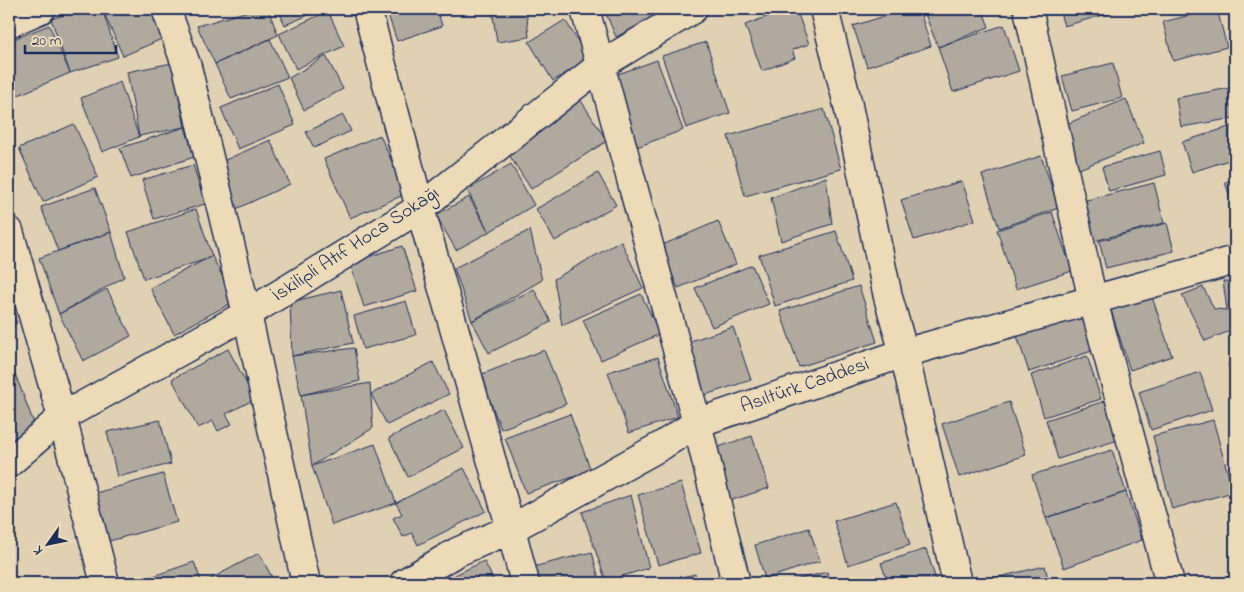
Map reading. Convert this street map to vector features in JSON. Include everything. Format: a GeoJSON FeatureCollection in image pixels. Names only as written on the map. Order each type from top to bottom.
{"type":"FeatureCollection","features":[{"type":"Feature","properties":{"kind":"street"},"geometry":{"type":"LineString","coordinates":[[9,23],[41,9]]}},
{"type":"Feature","properties":{"kind":"street"},"geometry":{"type":"LineString","coordinates":[[166,9],[187,67],[247,314],[306,583]]}},
{"type":"Feature","properties":{"kind":"street"},"geometry":{"type":"LineString","coordinates":[[367,9],[420,208],[525,583]]}},
{"type":"Feature","properties":{"kind":"street"},"geometry":{"type":"LineString","coordinates":[[585,9],[697,423],[736,583]]}},
{"type":"Feature","properties":{"kind":"street","name":"İskilipli Atıf Hoca Sokağı"},"geometry":{"type":"LineString","coordinates":[[9,463],[62,417],[247,314],[420,208],[601,65],[693,9]]}},
{"type":"Feature","properties":{"kind":"street"},"geometry":{"type":"LineString","coordinates":[[824,9],[847,101],[888,297],[904,353],[957,583]]}},
{"type":"Feature","properties":{"kind":"street"},"geometry":{"type":"LineString","coordinates":[[1028,9],[1093,301],[1170,583]]}},
{"type":"Feature","properties":{"kind":"street"},"geometry":{"type":"LineString","coordinates":[[9,231],[62,417],[105,583]]}},
{"type":"Feature","properties":{"kind":"street","name":"Asıltürk Caddesi"},"geometry":{"type":"LineString","coordinates":[[404,583],[457,552],[511,529],[661,446],[697,423],[904,353],[1093,301],[1129,288],[1235,260]]}},
{"type":"Feature","properties":{"kind":"building"},"geometry":{"type":"Polygon","coordinates":[[[81,9],[102,9],[118,57],[70,73],[51,19],[81,9]]]}},
{"type":"Feature","properties":{"kind":"building"},"geometry":{"type":"Polygon","coordinates":[[[102,9],[159,9],[171,35],[123,56],[102,9]]]}},
{"type":"Feature","properties":{"kind":"building"},"geometry":{"type":"Polygon","coordinates":[[[255,9],[268,9],[278,35],[215,64],[197,26],[255,9]]]}},
{"type":"Feature","properties":{"kind":"building"},"geometry":{"type":"Polygon","coordinates":[[[278,9],[323,9],[285,25],[278,9]]]}},
{"type":"Feature","properties":{"kind":"building"},"geometry":{"type":"Polygon","coordinates":[[[386,9],[437,9],[442,26],[397,41],[386,9]]]}},
{"type":"Feature","properties":{"kind":"building"},"geometry":{"type":"Polygon","coordinates":[[[452,9],[476,9],[452,12],[452,9]]]}},
{"type":"Feature","properties":{"kind":"building"},"geometry":{"type":"Polygon","coordinates":[[[492,9],[526,9],[529,37],[497,42],[492,9]]]}},
{"type":"Feature","properties":{"kind":"building"},"geometry":{"type":"Polygon","coordinates":[[[604,9],[650,9],[654,17],[616,37],[604,9]]]}},
{"type":"Feature","properties":{"kind":"building"},"geometry":{"type":"Polygon","coordinates":[[[787,9],[796,9],[809,44],[792,50],[795,58],[762,71],[745,25],[787,9]]]}},
{"type":"Feature","properties":{"kind":"building"},"geometry":{"type":"Polygon","coordinates":[[[907,9],[919,9],[931,46],[867,67],[853,26],[907,9]]]}},
{"type":"Feature","properties":{"kind":"building"},"geometry":{"type":"Polygon","coordinates":[[[923,9],[982,9],[989,27],[938,47],[923,9]]]}},
{"type":"Feature","properties":{"kind":"building"},"geometry":{"type":"Polygon","coordinates":[[[1059,9],[1125,9],[1064,26],[1059,9]]]}},
{"type":"Feature","properties":{"kind":"building"},"geometry":{"type":"Polygon","coordinates":[[[1217,9],[1227,47],[1173,61],[1163,22],[1217,9]]]}},
{"type":"Feature","properties":{"kind":"building"},"geometry":{"type":"Polygon","coordinates":[[[328,11],[344,46],[296,69],[279,34],[328,11]]]}},
{"type":"Feature","properties":{"kind":"building"},"geometry":{"type":"Polygon","coordinates":[[[565,20],[589,59],[553,81],[529,42],[565,20]]]}},
{"type":"Feature","properties":{"kind":"building"},"geometry":{"type":"Polygon","coordinates":[[[49,25],[70,73],[9,99],[9,41],[49,25]]]}},
{"type":"Feature","properties":{"kind":"building"},"geometry":{"type":"Polygon","coordinates":[[[1004,25],[1019,71],[953,92],[938,47],[1004,25]]]}},
{"type":"Feature","properties":{"kind":"building"},"geometry":{"type":"Polygon","coordinates":[[[270,39],[288,77],[231,99],[215,64],[270,39]]]}},
{"type":"Feature","properties":{"kind":"building"},"geometry":{"type":"Polygon","coordinates":[[[706,42],[730,113],[686,128],[662,56],[706,42]]]}},
{"type":"Feature","properties":{"kind":"building"},"geometry":{"type":"Polygon","coordinates":[[[326,56],[343,89],[304,110],[289,78],[326,56]]]}},
{"type":"Feature","properties":{"kind":"building"},"geometry":{"type":"Polygon","coordinates":[[[657,60],[683,130],[634,148],[607,78],[657,60]]]}},
{"type":"Feature","properties":{"kind":"building"},"geometry":{"type":"Polygon","coordinates":[[[172,63],[185,127],[139,136],[127,72],[172,63]]]}},
{"type":"Feature","properties":{"kind":"building"},"geometry":{"type":"Polygon","coordinates":[[[1113,63],[1122,98],[1072,111],[1062,76],[1113,63]]]}},
{"type":"Feature","properties":{"kind":"building"},"geometry":{"type":"Polygon","coordinates":[[[120,82],[139,137],[102,152],[81,98],[120,82]]]}},
{"type":"Feature","properties":{"kind":"building"},"geometry":{"type":"Polygon","coordinates":[[[278,84],[295,125],[238,149],[221,108],[278,84]]]}},
{"type":"Feature","properties":{"kind":"building"},"geometry":{"type":"Polygon","coordinates":[[[1235,87],[1235,118],[1181,127],[1176,98],[1235,87]]]}},
{"type":"Feature","properties":{"kind":"building"},"geometry":{"type":"Polygon","coordinates":[[[580,99],[607,141],[531,189],[504,147],[580,99]]]}},
{"type":"Feature","properties":{"kind":"building"},"geometry":{"type":"Polygon","coordinates":[[[1126,99],[1144,143],[1074,171],[1057,128],[1126,99]]]}},
{"type":"Feature","properties":{"kind":"building"},"geometry":{"type":"Polygon","coordinates":[[[824,109],[841,169],[745,196],[728,136],[824,109]]]}},
{"type":"Feature","properties":{"kind":"building"},"geometry":{"type":"Polygon","coordinates":[[[343,115],[351,131],[314,148],[306,132],[343,115]]]}},
{"type":"Feature","properties":{"kind":"building"},"geometry":{"type":"Polygon","coordinates":[[[74,124],[98,177],[43,202],[19,148],[74,124]]]}},
{"type":"Feature","properties":{"kind":"building"},"geometry":{"type":"Polygon","coordinates":[[[1235,125],[1235,158],[1192,172],[1182,142],[1235,125]]]}},
{"type":"Feature","properties":{"kind":"building"},"geometry":{"type":"Polygon","coordinates":[[[185,127],[194,157],[131,178],[120,148],[185,127]]]}},
{"type":"Feature","properties":{"kind":"building"},"geometry":{"type":"Polygon","coordinates":[[[380,135],[406,194],[350,218],[324,159],[380,135]]]}},
{"type":"Feature","properties":{"kind":"building"},"geometry":{"type":"Polygon","coordinates":[[[270,140],[290,184],[234,210],[214,165],[270,140]]]}},
{"type":"Feature","properties":{"kind":"building"},"geometry":{"type":"Polygon","coordinates":[[[1160,151],[1166,175],[1109,191],[1102,167],[1160,151]]]}},
{"type":"Feature","properties":{"kind":"building"},"geometry":{"type":"Polygon","coordinates":[[[1041,156],[1059,208],[999,228],[982,175],[1041,156]]]}},
{"type":"Feature","properties":{"kind":"building"},"geometry":{"type":"Polygon","coordinates":[[[511,164],[534,205],[489,232],[467,190],[511,164]]]}},
{"type":"Feature","properties":{"kind":"building"},"geometry":{"type":"Polygon","coordinates":[[[193,165],[205,204],[154,219],[142,180],[193,165]]]}},
{"type":"Feature","properties":{"kind":"building"},"geometry":{"type":"Polygon","coordinates":[[[598,173],[616,205],[555,241],[536,209],[598,173]]]}},
{"type":"Feature","properties":{"kind":"building"},"geometry":{"type":"Polygon","coordinates":[[[826,177],[832,224],[781,241],[771,198],[826,177]]]}},
{"type":"Feature","properties":{"kind":"building"},"geometry":{"type":"Polygon","coordinates":[[[1235,179],[1235,213],[1225,182],[1235,179]]]}},
{"type":"Feature","properties":{"kind":"building"},"geometry":{"type":"Polygon","coordinates":[[[962,181],[975,220],[914,240],[901,200],[962,181]]]}},
{"type":"Feature","properties":{"kind":"building"},"geometry":{"type":"Polygon","coordinates":[[[1154,183],[1164,223],[1090,242],[1079,202],[1154,183]]]}},
{"type":"Feature","properties":{"kind":"building"},"geometry":{"type":"Polygon","coordinates":[[[95,188],[111,232],[58,251],[41,207],[95,188]]]}},
{"type":"Feature","properties":{"kind":"building"},"geometry":{"type":"Polygon","coordinates":[[[469,197],[489,232],[456,250],[436,215],[469,197]]]}},
{"type":"Feature","properties":{"kind":"building"},"geometry":{"type":"Polygon","coordinates":[[[196,209],[212,256],[144,279],[128,232],[196,209]]]}},
{"type":"Feature","properties":{"kind":"building"},"geometry":{"type":"Polygon","coordinates":[[[1052,212],[1072,271],[1016,289],[997,230],[1052,212]]]}},
{"type":"Feature","properties":{"kind":"building"},"geometry":{"type":"Polygon","coordinates":[[[718,221],[736,264],[678,288],[660,246],[718,221]]]}},
{"type":"Feature","properties":{"kind":"building"},"geometry":{"type":"Polygon","coordinates":[[[1167,223],[1174,251],[1106,268],[1099,241],[1167,223]]]}},
{"type":"Feature","properties":{"kind":"building"},"geometry":{"type":"Polygon","coordinates":[[[530,230],[542,280],[472,321],[454,268],[530,230]]]}},
{"type":"Feature","properties":{"kind":"building"},"geometry":{"type":"Polygon","coordinates":[[[836,231],[852,281],[775,306],[759,255],[836,231]]]}},
{"type":"Feature","properties":{"kind":"building"},"geometry":{"type":"Polygon","coordinates":[[[111,232],[124,277],[59,314],[39,258],[111,232]]]}},
{"type":"Feature","properties":{"kind":"building"},"geometry":{"type":"Polygon","coordinates":[[[621,241],[643,288],[562,325],[554,279],[621,241]]]}},
{"type":"Feature","properties":{"kind":"building"},"geometry":{"type":"Polygon","coordinates":[[[402,246],[417,291],[364,307],[350,263],[402,246]]]}},
{"type":"Feature","properties":{"kind":"building"},"geometry":{"type":"Polygon","coordinates":[[[212,256],[235,301],[174,334],[150,288],[212,256]]]}},
{"type":"Feature","properties":{"kind":"building"},"geometry":{"type":"Polygon","coordinates":[[[752,265],[769,304],[712,327],[695,288],[752,265]]]}},
{"type":"Feature","properties":{"kind":"building"},"geometry":{"type":"Polygon","coordinates":[[[1223,281],[1235,282],[1235,329],[1205,341],[1182,295],[1203,287],[1214,309],[1227,310],[1223,281]]]}},
{"type":"Feature","properties":{"kind":"building"},"geometry":{"type":"Polygon","coordinates":[[[859,286],[877,342],[799,367],[780,311],[859,286]]]}},
{"type":"Feature","properties":{"kind":"building"},"geometry":{"type":"Polygon","coordinates":[[[107,289],[131,336],[83,361],[59,314],[107,289]]]}},
{"type":"Feature","properties":{"kind":"building"},"geometry":{"type":"Polygon","coordinates":[[[534,289],[551,322],[489,353],[472,321],[534,289]]]}},
{"type":"Feature","properties":{"kind":"building"},"geometry":{"type":"Polygon","coordinates":[[[341,290],[353,343],[292,356],[290,302],[341,290]]]}},
{"type":"Feature","properties":{"kind":"building"},"geometry":{"type":"Polygon","coordinates":[[[641,294],[660,334],[601,360],[583,320],[641,294]]]}},
{"type":"Feature","properties":{"kind":"building"},"geometry":{"type":"Polygon","coordinates":[[[1152,297],[1172,356],[1130,370],[1111,310],[1152,297]]]}},
{"type":"Feature","properties":{"kind":"building"},"geometry":{"type":"Polygon","coordinates":[[[406,301],[416,335],[363,349],[354,316],[406,301]]]}},
{"type":"Feature","properties":{"kind":"building"},"geometry":{"type":"Polygon","coordinates":[[[9,307],[17,323],[9,327],[9,307]]]}},
{"type":"Feature","properties":{"kind":"building"},"geometry":{"type":"Polygon","coordinates":[[[1083,312],[1095,350],[1029,372],[1016,333],[1083,312]]]}},
{"type":"Feature","properties":{"kind":"building"},"geometry":{"type":"Polygon","coordinates":[[[733,327],[751,380],[702,396],[684,343],[733,327]]]}},
{"type":"Feature","properties":{"kind":"building"},"geometry":{"type":"Polygon","coordinates":[[[354,348],[360,381],[301,395],[292,356],[354,348]]]}},
{"type":"Feature","properties":{"kind":"building"},"geometry":{"type":"Polygon","coordinates":[[[228,349],[255,399],[226,414],[232,424],[218,431],[213,421],[198,428],[172,379],[228,349]]]}},
{"type":"Feature","properties":{"kind":"building"},"geometry":{"type":"Polygon","coordinates":[[[544,350],[566,404],[501,429],[480,375],[544,350]]]}},
{"type":"Feature","properties":{"kind":"building"},"geometry":{"type":"Polygon","coordinates":[[[1087,356],[1101,399],[1044,417],[1031,375],[1087,356]]]}},
{"type":"Feature","properties":{"kind":"building"},"geometry":{"type":"Polygon","coordinates":[[[658,357],[678,417],[629,433],[608,372],[658,357]]]}},
{"type":"Feature","properties":{"kind":"building"},"geometry":{"type":"Polygon","coordinates":[[[433,362],[449,394],[387,425],[371,394],[433,362]]]}},
{"type":"Feature","properties":{"kind":"building"},"geometry":{"type":"Polygon","coordinates":[[[1235,362],[1235,385],[1228,364],[1235,362]]]}},
{"type":"Feature","properties":{"kind":"building"},"geometry":{"type":"Polygon","coordinates":[[[12,366],[37,431],[9,442],[9,367],[12,366]]]}},
{"type":"Feature","properties":{"kind":"building"},"geometry":{"type":"Polygon","coordinates":[[[1200,372],[1212,410],[1151,430],[1139,392],[1200,372]]]}},
{"type":"Feature","properties":{"kind":"building"},"geometry":{"type":"Polygon","coordinates":[[[370,383],[373,428],[312,466],[301,395],[370,383]]]}},
{"type":"Feature","properties":{"kind":"building"},"geometry":{"type":"Polygon","coordinates":[[[1105,401],[1118,440],[1058,459],[1046,420],[1105,401]]]}},
{"type":"Feature","properties":{"kind":"building"},"geometry":{"type":"Polygon","coordinates":[[[1009,402],[1026,455],[959,477],[942,424],[1009,402]]]}},
{"type":"Feature","properties":{"kind":"building"},"geometry":{"type":"Polygon","coordinates":[[[444,410],[464,448],[408,477],[389,438],[444,410]]]}},
{"type":"Feature","properties":{"kind":"building"},"geometry":{"type":"Polygon","coordinates":[[[570,414],[591,471],[526,493],[505,438],[570,414]]]}},
{"type":"Feature","properties":{"kind":"building"},"geometry":{"type":"Polygon","coordinates":[[[160,420],[171,464],[117,477],[107,432],[160,420]]]}},
{"type":"Feature","properties":{"kind":"building"},"geometry":{"type":"Polygon","coordinates":[[[1213,420],[1233,492],[1172,509],[1153,436],[1213,420]]]}},
{"type":"Feature","properties":{"kind":"building"},"geometry":{"type":"Polygon","coordinates":[[[752,436],[769,488],[726,502],[709,450],[752,436]]]}},
{"type":"Feature","properties":{"kind":"building"},"geometry":{"type":"Polygon","coordinates":[[[375,444],[396,503],[332,525],[312,466],[375,444]]]}},
{"type":"Feature","properties":{"kind":"building"},"geometry":{"type":"Polygon","coordinates":[[[1112,450],[1126,492],[1046,518],[1032,475],[1112,450]]]}},
{"type":"Feature","properties":{"kind":"building"},"geometry":{"type":"Polygon","coordinates":[[[464,468],[486,511],[418,545],[412,533],[403,537],[393,518],[402,514],[396,503],[464,468]]]}},
{"type":"Feature","properties":{"kind":"building"},"geometry":{"type":"Polygon","coordinates":[[[163,474],[177,522],[106,542],[92,494],[163,474]]]}},
{"type":"Feature","properties":{"kind":"building"},"geometry":{"type":"Polygon","coordinates":[[[681,483],[701,553],[658,565],[638,495],[681,483]]]}},
{"type":"Feature","properties":{"kind":"building"},"geometry":{"type":"Polygon","coordinates":[[[1126,492],[1142,540],[1064,568],[1046,518],[1126,492]]]}},
{"type":"Feature","properties":{"kind":"building"},"geometry":{"type":"Polygon","coordinates":[[[631,495],[649,568],[606,581],[582,512],[631,495]]]}},
{"type":"Feature","properties":{"kind":"building"},"geometry":{"type":"Polygon","coordinates":[[[896,502],[910,545],[848,565],[834,521],[896,502]]]}},
{"type":"Feature","properties":{"kind":"building"},"geometry":{"type":"Polygon","coordinates":[[[809,528],[820,561],[765,579],[755,545],[809,528]]]}},
{"type":"Feature","properties":{"kind":"building"},"geometry":{"type":"Polygon","coordinates":[[[926,549],[936,580],[926,583],[888,583],[881,563],[926,549]]]}},
{"type":"Feature","properties":{"kind":"building"},"geometry":{"type":"Polygon","coordinates":[[[592,552],[600,583],[537,583],[533,567],[592,552]]]}},
{"type":"Feature","properties":{"kind":"building"},"geometry":{"type":"Polygon","coordinates":[[[259,553],[275,583],[205,583],[205,582],[259,553]]]}},
{"type":"Feature","properties":{"kind":"building"},"geometry":{"type":"Polygon","coordinates":[[[484,561],[495,583],[457,583],[453,576],[484,561]]]}},
{"type":"Feature","properties":{"kind":"building"},"geometry":{"type":"Polygon","coordinates":[[[194,562],[202,583],[133,583],[194,562]]]}},
{"type":"Feature","properties":{"kind":"building"},"geometry":{"type":"Polygon","coordinates":[[[1045,566],[1049,583],[978,582],[1045,566]]]}},
{"type":"Feature","properties":{"kind":"building"},"geometry":{"type":"Polygon","coordinates":[[[827,572],[830,583],[783,583],[827,572]]]}},
{"type":"Feature","properties":{"kind":"building"},"geometry":{"type":"Polygon","coordinates":[[[695,574],[698,583],[657,583],[695,574]]]}}]}
